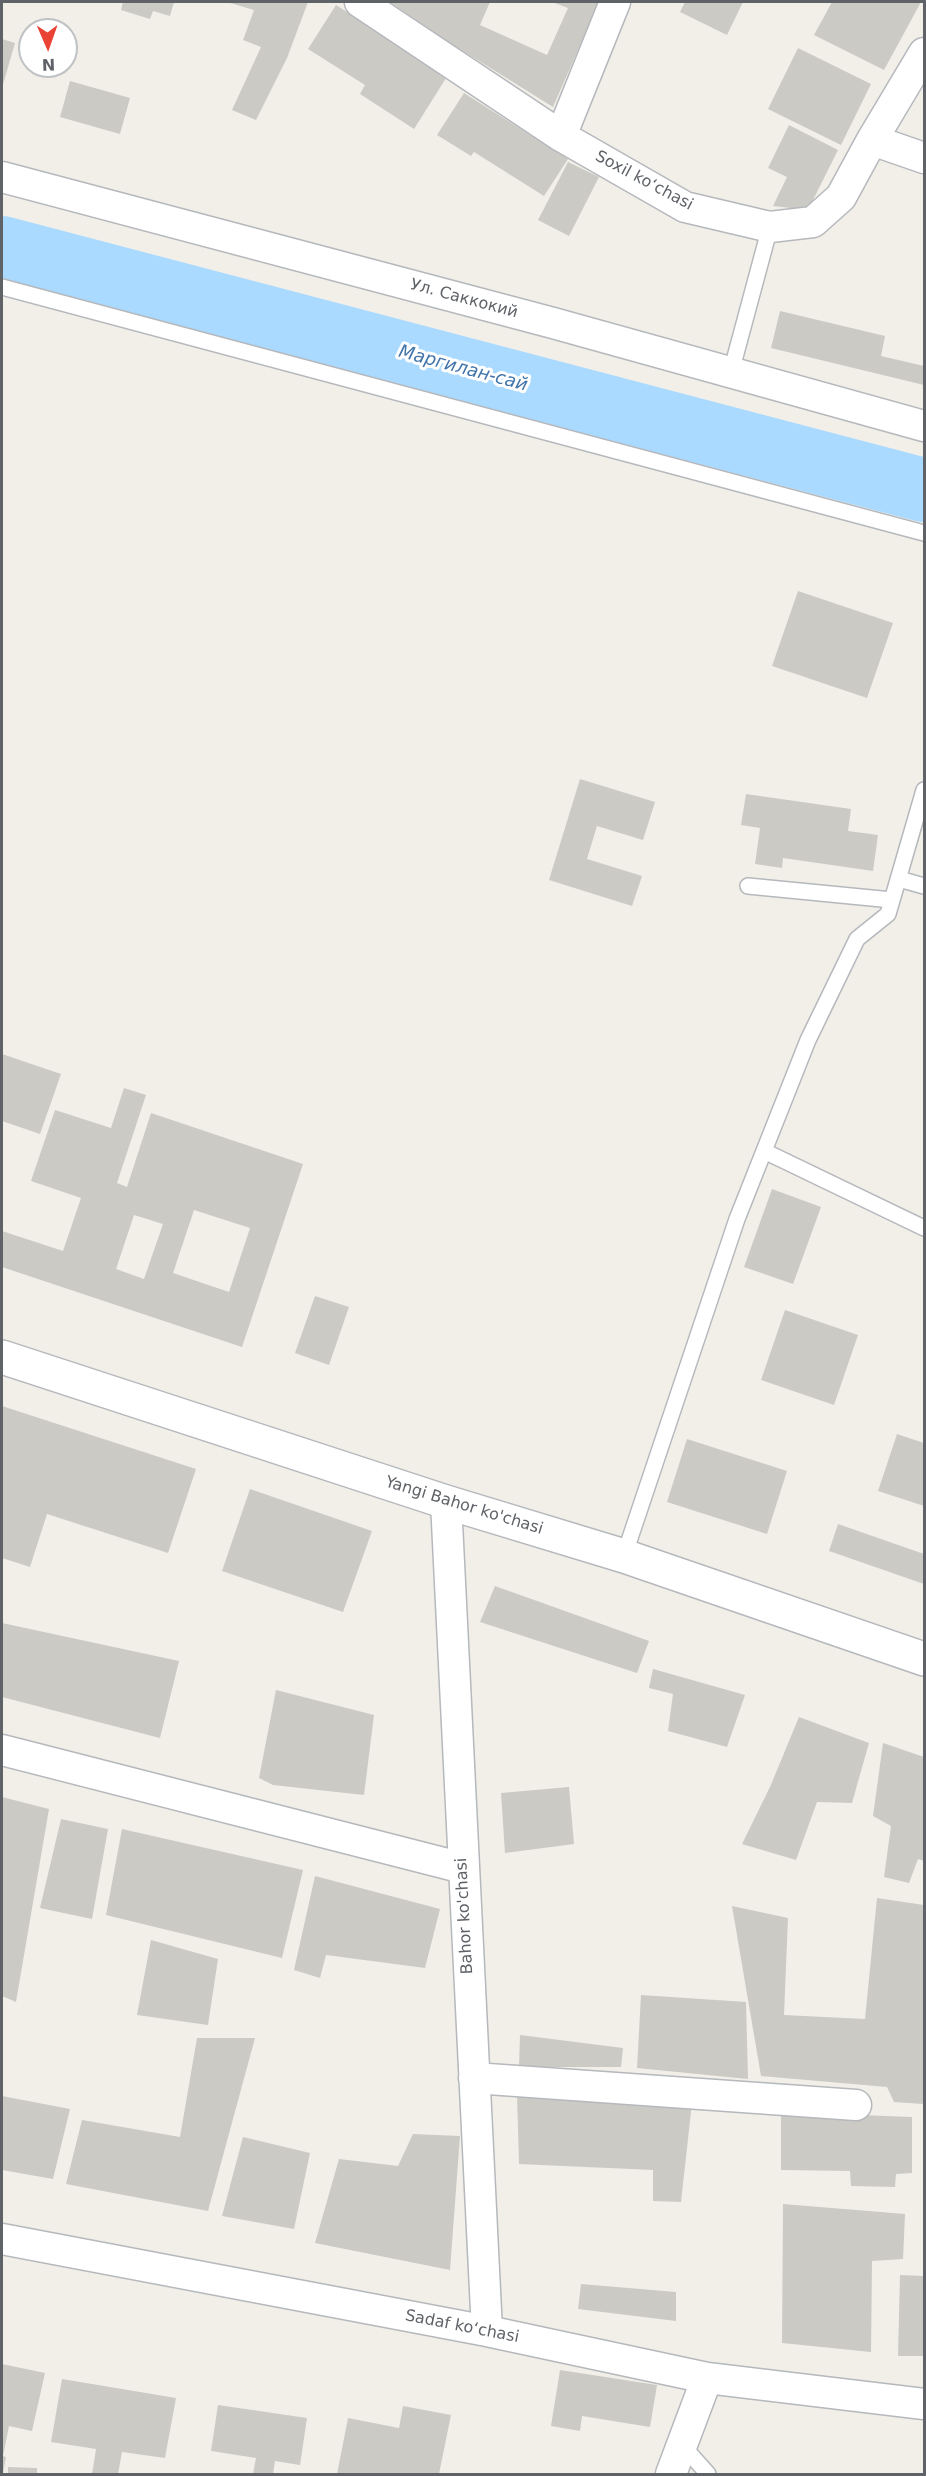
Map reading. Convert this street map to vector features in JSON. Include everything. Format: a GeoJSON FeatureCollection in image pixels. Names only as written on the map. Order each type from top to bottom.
{"type":"FeatureCollection","features":[{"type":"Feature","properties":{"kind":"street","name":"Soxil koʻchasi"},"geometry":{"type":"LineString","coordinates":[[360,2],[561,136],[685,207],[770,227],[813,222],[841,197],[924,53]]}},
{"type":"Feature","properties":{"kind":"street"},"geometry":{"type":"LineString","coordinates":[[561,136],[615,2]]}},
{"type":"Feature","properties":{"kind":"street"},"geometry":{"type":"LineString","coordinates":[[872,140],[924,158]]}},
{"type":"Feature","properties":{"kind":"street","name":"Ул. Саккокий"},"geometry":{"type":"LineString","coordinates":[[2,177],[731,372],[924,426]]}},
{"type":"Feature","properties":{"kind":"street","name":"Yangi Bahor ko'chasi"},"geometry":{"type":"LineString","coordinates":[[2,1357],[446,1502],[624,1556],[924,1659]]}},
{"type":"Feature","properties":{"kind":"street","name":"Bahor ko'chasi"},"geometry":{"type":"LineString","coordinates":[[446,1502],[487,2331]]}},
{"type":"Feature","properties":{"kind":"street"},"geometry":{"type":"LineString","coordinates":[[2,1750],[463,1868]]}},
{"type":"Feature","properties":{"kind":"street"},"geometry":{"type":"LineString","coordinates":[[474,2078],[856,2105]]}},
{"type":"Feature","properties":{"kind":"street","name":"Sadaf koʻchasi"},"geometry":{"type":"LineString","coordinates":[[2,2240],[487,2331],[706,2378],[924,2404]]}},
{"type":"Feature","properties":{"kind":"street"},"geometry":{"type":"LineString","coordinates":[[671,2475],[706,2378]]}},
{"type":"Feature","properties":{"kind":"lane"},"geometry":{"type":"LineString","coordinates":[[731,372],[770,227]]}},
{"type":"Feature","properties":{"kind":"lane"},"geometry":{"type":"LineString","coordinates":[[2,287],[924,533]]}},
{"type":"Feature","properties":{"kind":"lane"},"geometry":{"type":"LineString","coordinates":[[624,1556],[737,1219],[808,1040],[857,939],[888,914],[924,790]]}},
{"type":"Feature","properties":{"kind":"lane"},"geometry":{"type":"LineString","coordinates":[[899,879],[924,886]]}},
{"type":"Feature","properties":{"kind":"lane"},"geometry":{"type":"LineString","coordinates":[[748,886],[892,900]]}},
{"type":"Feature","properties":{"kind":"lane"},"geometry":{"type":"LineString","coordinates":[[765,1150],[924,1228]]}},
{"type":"Feature","properties":{"kind":"lane"},"geometry":{"type":"LineString","coordinates":[[683,2446],[708,2475]]}},
{"type":"Feature","properties":{"kind":"building"},"geometry":{"type":"Polygon","coordinates":[[[123,2],[174,2],[170,16],[153,11],[150,19],[121,10],[123,2]]]}},
{"type":"Feature","properties":{"kind":"building"},"geometry":{"type":"Polygon","coordinates":[[[227,2],[308,2],[287,58],[256,120],[232,110],[261,47],[243,40],[254,10],[227,2]]]}},
{"type":"Feature","properties":{"kind":"building"},"geometry":{"type":"Polygon","coordinates":[[[390,2],[490,2],[480,25],[547,55],[568,8],[552,2],[599,2],[553,107],[447,41],[390,2]]]}},
{"type":"Feature","properties":{"kind":"building"},"geometry":{"type":"Polygon","coordinates":[[[685,2],[743,2],[727,35],[680,12],[685,2]]]}},
{"type":"Feature","properties":{"kind":"building"},"geometry":{"type":"Polygon","coordinates":[[[832,2],[921,2],[884,70],[814,35],[832,2]]]}},
{"type":"Feature","properties":{"kind":"building"},"geometry":{"type":"Polygon","coordinates":[[[336,5],[448,75],[414,129],[360,94],[365,85],[308,49],[336,5]]]}},
{"type":"Feature","properties":{"kind":"building"},"geometry":{"type":"Polygon","coordinates":[[[2,39],[15,43],[2,88],[2,39]]]}},
{"type":"Feature","properties":{"kind":"building"},"geometry":{"type":"Polygon","coordinates":[[[798,48],[871,84],[841,145],[768,109],[798,48]]]}},
{"type":"Feature","properties":{"kind":"building"},"geometry":{"type":"Polygon","coordinates":[[[70,81],[130,98],[120,134],[60,117],[70,81]]]}},
{"type":"Feature","properties":{"kind":"building"},"geometry":{"type":"Polygon","coordinates":[[[464,93],[568,159],[544,196],[474,152],[471,156],[437,135],[464,93]]]}},
{"type":"Feature","properties":{"kind":"building"},"geometry":{"type":"Polygon","coordinates":[[[789,125],[838,150],[808,210],[773,206],[787,177],[768,168],[789,125]]]}},
{"type":"Feature","properties":{"kind":"building"},"geometry":{"type":"Polygon","coordinates":[[[568,162],[599,177],[569,236],[538,220],[568,162]]]}},
{"type":"Feature","properties":{"kind":"building"},"geometry":{"type":"Polygon","coordinates":[[[780,311],[885,336],[881,356],[924,366],[924,385],[771,348],[780,311]]]}},
{"type":"Feature","properties":{"kind":"building"},"geometry":{"type":"Polygon","coordinates":[[[798,591],[893,623],[867,698],[772,666],[798,591]]]}},
{"type":"Feature","properties":{"kind":"building"},"geometry":{"type":"Polygon","coordinates":[[[580,779],[655,802],[643,840],[597,826],[587,859],[642,876],[632,906],[549,880],[580,779]]]}},
{"type":"Feature","properties":{"kind":"building"},"geometry":{"type":"Polygon","coordinates":[[[746,794],[851,809],[848,831],[878,835],[873,871],[783,858],[782,868],[755,864],[760,828],[741,825],[746,794]]]}},
{"type":"Feature","properties":{"kind":"building"},"geometry":{"type":"Polygon","coordinates":[[[2,1054],[61,1074],[40,1134],[2,1121],[2,1054]]]}},
{"type":"Feature","properties":{"kind":"building"},"geometry":{"type":"Polygon","coordinates":[[[124,1088],[146,1095],[117,1183],[127,1187],[151,1113],[303,1164],[242,1347],[2,1267],[2,1231],[63,1251],[81,1198],[31,1181],[55,1110],[111,1128],[124,1088]],[[194,1210],[173,1273],[229,1292],[250,1228],[194,1210]],[[134,1215],[116,1269],[144,1279],[163,1224],[134,1215]]]}},
{"type":"Feature","properties":{"kind":"building"},"geometry":{"type":"Polygon","coordinates":[[[772,1189],[821,1207],[793,1284],[744,1267],[772,1189]]]}},
{"type":"Feature","properties":{"kind":"building"},"geometry":{"type":"Polygon","coordinates":[[[315,1296],[349,1307],[329,1365],[295,1353],[315,1296]]]}},
{"type":"Feature","properties":{"kind":"building"},"geometry":{"type":"Polygon","coordinates":[[[785,1310],[858,1335],[834,1405],[761,1380],[785,1310]]]}},
{"type":"Feature","properties":{"kind":"building"},"geometry":{"type":"Polygon","coordinates":[[[2,1406],[196,1469],[168,1553],[47,1514],[30,1567],[2,1558],[2,1406]]]}},
{"type":"Feature","properties":{"kind":"building"},"geometry":{"type":"Polygon","coordinates":[[[897,1434],[924,1443],[924,1506],[878,1491],[897,1434]]]}},
{"type":"Feature","properties":{"kind":"building"},"geometry":{"type":"Polygon","coordinates":[[[687,1439],[787,1471],[767,1534],[667,1502],[687,1439]]]}},
{"type":"Feature","properties":{"kind":"building"},"geometry":{"type":"Polygon","coordinates":[[[250,1489],[372,1531],[343,1612],[222,1571],[250,1489]]]}},
{"type":"Feature","properties":{"kind":"building"},"geometry":{"type":"Polygon","coordinates":[[[838,1524],[924,1554],[924,1584],[829,1551],[838,1524]]]}},
{"type":"Feature","properties":{"kind":"building"},"geometry":{"type":"Polygon","coordinates":[[[495,1586],[649,1641],[637,1673],[480,1622],[495,1586]]]}},
{"type":"Feature","properties":{"kind":"building"},"geometry":{"type":"Polygon","coordinates":[[[2,1623],[179,1661],[160,1738],[2,1697],[2,1623]]]}},
{"type":"Feature","properties":{"kind":"building"},"geometry":{"type":"Polygon","coordinates":[[[653,1669],[745,1695],[727,1747],[668,1731],[673,1694],[649,1688],[653,1669]]]}},
{"type":"Feature","properties":{"kind":"building"},"geometry":{"type":"Polygon","coordinates":[[[276,1690],[374,1715],[364,1795],[273,1785],[259,1778],[276,1690]]]}},
{"type":"Feature","properties":{"kind":"building"},"geometry":{"type":"Polygon","coordinates":[[[799,1717],[869,1743],[852,1803],[817,1802],[796,1860],[742,1844],[770,1787],[799,1717]]]}},
{"type":"Feature","properties":{"kind":"building"},"geometry":{"type":"Polygon","coordinates":[[[883,1743],[924,1757],[924,1861],[918,1859],[909,1883],[884,1877],[891,1826],[873,1816],[883,1743]]]}},
{"type":"Feature","properties":{"kind":"building"},"geometry":{"type":"Polygon","coordinates":[[[569,1787],[574,1844],[505,1853],[501,1793],[569,1787]]]}},
{"type":"Feature","properties":{"kind":"building"},"geometry":{"type":"Polygon","coordinates":[[[2,1797],[49,1809],[16,2002],[2,1996],[2,1797]]]}},
{"type":"Feature","properties":{"kind":"building"},"geometry":{"type":"Polygon","coordinates":[[[61,1819],[108,1829],[92,1919],[40,1908],[61,1819]]]}},
{"type":"Feature","properties":{"kind":"building"},"geometry":{"type":"Polygon","coordinates":[[[122,1829],[303,1870],[282,1958],[106,1915],[122,1829]]]}},
{"type":"Feature","properties":{"kind":"building"},"geometry":{"type":"Polygon","coordinates":[[[315,1876],[440,1909],[425,1968],[326,1955],[320,1978],[294,1970],[315,1876]]]}},
{"type":"Feature","properties":{"kind":"building"},"geometry":{"type":"Polygon","coordinates":[[[877,1898],[924,1905],[924,2104],[894,2102],[887,2087],[761,2076],[732,1906],[788,1918],[784,2015],[865,2019],[877,1898]]]}},
{"type":"Feature","properties":{"kind":"building"},"geometry":{"type":"Polygon","coordinates":[[[151,1940],[218,1959],[208,2025],[137,2015],[151,1940]]]}},
{"type":"Feature","properties":{"kind":"building"},"geometry":{"type":"Polygon","coordinates":[[[641,1995],[746,2002],[748,2079],[637,2068],[641,1995]]]}},
{"type":"Feature","properties":{"kind":"building"},"geometry":{"type":"Polygon","coordinates":[[[520,2035],[623,2048],[621,2067],[519,2067],[520,2035]]]}},
{"type":"Feature","properties":{"kind":"building"},"geometry":{"type":"Polygon","coordinates":[[[197,2038],[255,2038],[208,2211],[66,2184],[82,2120],[180,2137],[197,2038]]]}},
{"type":"Feature","properties":{"kind":"building"},"geometry":{"type":"Polygon","coordinates":[[[517,2094],[692,2103],[681,2202],[653,2201],[653,2170],[519,2164],[517,2094]]]}},
{"type":"Feature","properties":{"kind":"building"},"geometry":{"type":"Polygon","coordinates":[[[2,2096],[70,2109],[53,2179],[2,2170],[2,2096]]]}},
{"type":"Feature","properties":{"kind":"building"},"geometry":{"type":"Polygon","coordinates":[[[781,2112],[912,2117],[912,2173],[896,2174],[895,2187],[851,2186],[850,2171],[781,2170],[781,2112]]]}},
{"type":"Feature","properties":{"kind":"building"},"geometry":{"type":"Polygon","coordinates":[[[413,2134],[460,2136],[450,2270],[315,2243],[339,2159],[398,2166],[413,2134]]]}},
{"type":"Feature","properties":{"kind":"building"},"geometry":{"type":"Polygon","coordinates":[[[243,2137],[310,2153],[294,2229],[222,2216],[243,2137]]]}},
{"type":"Feature","properties":{"kind":"building"},"geometry":{"type":"Polygon","coordinates":[[[783,2204],[905,2214],[903,2259],[872,2261],[871,2352],[782,2343],[783,2204]]]}},
{"type":"Feature","properties":{"kind":"building"},"geometry":{"type":"Polygon","coordinates":[[[900,2275],[924,2276],[924,2356],[898,2356],[900,2275]]]}},
{"type":"Feature","properties":{"kind":"building"},"geometry":{"type":"Polygon","coordinates":[[[581,2284],[676,2292],[676,2321],[578,2309],[581,2284]]]}},
{"type":"Feature","properties":{"kind":"building"},"geometry":{"type":"Polygon","coordinates":[[[2,2364],[45,2373],[32,2431],[9,2426],[3,2456],[6,2457],[3,2473],[2,2364]]]}},
{"type":"Feature","properties":{"kind":"building"},"geometry":{"type":"Polygon","coordinates":[[[560,2370],[657,2385],[650,2427],[582,2416],[580,2431],[551,2426],[560,2370]]]}},
{"type":"Feature","properties":{"kind":"building"},"geometry":{"type":"Polygon","coordinates":[[[62,2379],[176,2398],[165,2458],[122,2452],[118,2474],[92,2474],[96,2449],[51,2442],[62,2379]]]}},
{"type":"Feature","properties":{"kind":"building"},"geometry":{"type":"Polygon","coordinates":[[[218,2405],[307,2418],[300,2465],[275,2461],[273,2474],[253,2474],[256,2458],[211,2451],[218,2405]]]}},
{"type":"Feature","properties":{"kind":"building"},"geometry":{"type":"Polygon","coordinates":[[[403,2406],[451,2415],[439,2474],[337,2474],[348,2418],[399,2428],[403,2406]]]}},
{"type":"Feature","properties":{"kind":"building"},"geometry":{"type":"Polygon","coordinates":[[[8,2467],[37,2468],[37,2474],[8,2474],[8,2467]]]}},
{"type":"Feature","properties":{"kind":"waterway","name":"Маргилан-сай"},"geometry":{"type":"LineString","coordinates":[[2,248],[924,490]]}}]}
